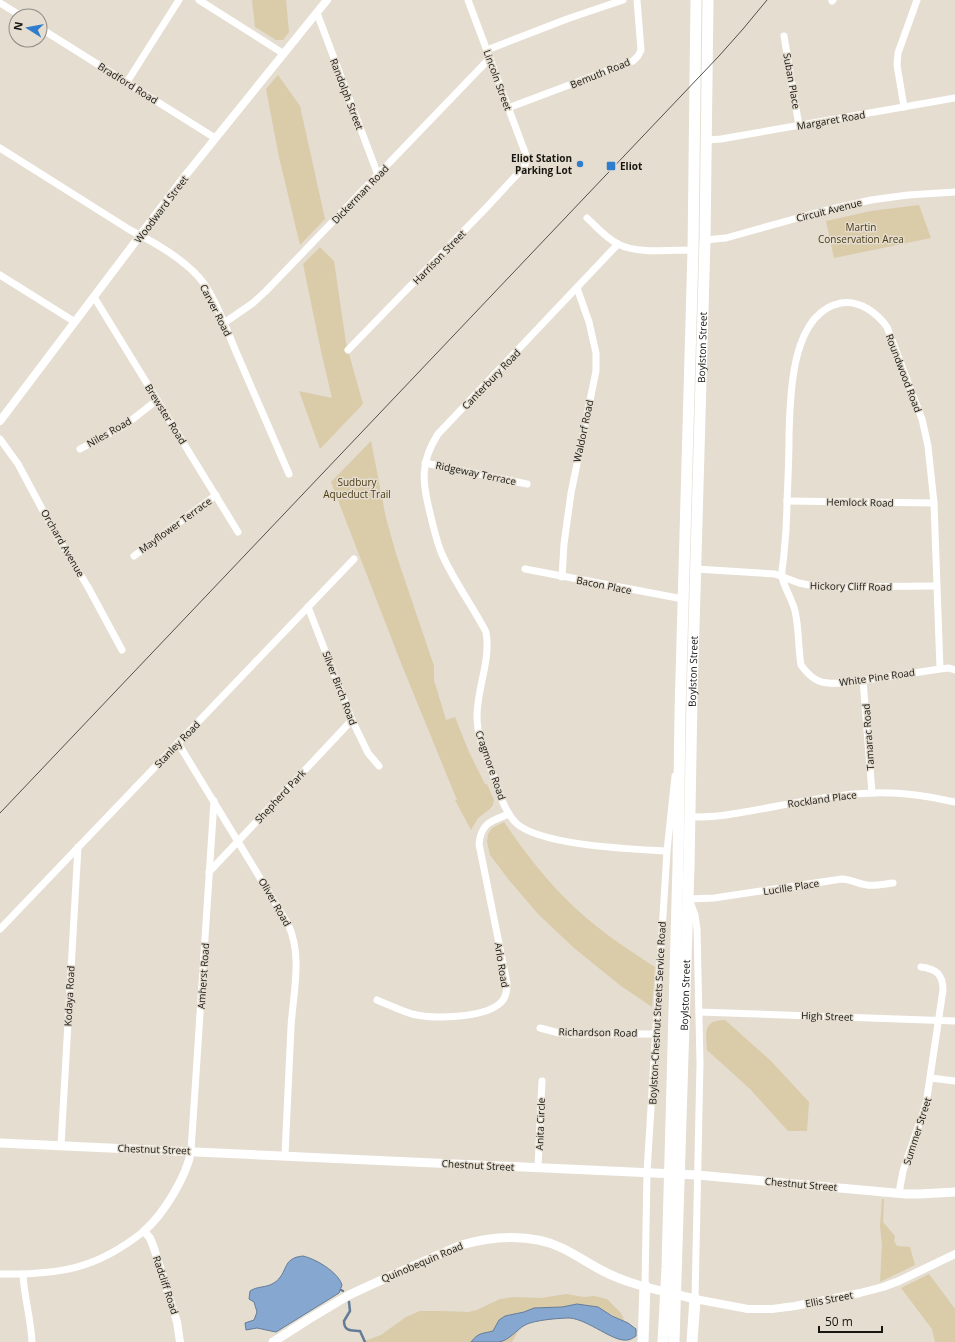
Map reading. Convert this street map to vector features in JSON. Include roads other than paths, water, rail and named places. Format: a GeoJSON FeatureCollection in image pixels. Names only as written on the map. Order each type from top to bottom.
{"type":"FeatureCollection","features":[{"type":"Feature","properties":{"kind":"highway","name":"Boylston Street"},"geometry":{"type":"LineString","coordinates":[[675,1162],[679,740],[693,250],[696,0]]}},
{"type":"Feature","properties":{"kind":"highway","name":"Boylston Street"},"geometry":{"type":"LineString","coordinates":[[674,1342],[676,1321],[672,1268],[674,1185],[688,899],[705,240],[708,0]]}},
{"type":"Feature","properties":{"kind":"highway","name":"Boylston Street"},"geometry":{"type":"LineString","coordinates":[[663,1342],[664,1318],[672,1268]]}},
{"type":"Feature","properties":{"kind":"highway"},"geometry":{"type":"LineString","coordinates":[[643,1342],[645,1286]]}},
{"type":"Feature","properties":{"kind":"highway"},"geometry":{"type":"LineString","coordinates":[[692,1342],[695,1299]]}},
{"type":"Feature","properties":{"kind":"main road","name":"Chestnut Street"},"geometry":{"type":"LineString","coordinates":[[0,1142],[647,1172],[697,1175],[899,1194],[955,1192]]}},
{"type":"Feature","properties":{"kind":"main road","name":"Quinobequin Road"},"geometry":{"type":"LineString","coordinates":[[273,1342],[309,1319],[362,1289],[453,1248],[482,1240],[532,1238],[547,1242],[563,1248],[615,1277],[695,1299]]}},
{"type":"Feature","properties":{"kind":"street"},"geometry":{"type":"LineString","coordinates":[[127,82],[179,0]]}},
{"type":"Feature","properties":{"kind":"street"},"geometry":{"type":"LineString","coordinates":[[199,0],[284,54]]}},
{"type":"Feature","properties":{"kind":"street","name":"Woodward Street"},"geometry":{"type":"LineString","coordinates":[[1,417],[215,138],[327,0]]}},
{"type":"Feature","properties":{"kind":"street","name":"Lincoln Street"},"geometry":{"type":"LineString","coordinates":[[468,0],[526,155],[526,161]]}},
{"type":"Feature","properties":{"kind":"street"},"geometry":{"type":"LineString","coordinates":[[486,50],[567,19],[623,0]]}},
{"type":"Feature","properties":{"kind":"street","name":"Bemuth Road"},"geometry":{"type":"LineString","coordinates":[[508,108],[633,61],[641,50],[637,0]]}},
{"type":"Feature","properties":{"kind":"street"},"geometry":{"type":"LineString","coordinates":[[904,107],[897,65],[897,56],[917,0]]}},
{"type":"Feature","properties":{"kind":"street"},"geometry":{"type":"LineString","coordinates":[[0,2],[9,8]]}},
{"type":"Feature","properties":{"kind":"street","name":"Randolph Street"},"geometry":{"type":"LineString","coordinates":[[316,13],[378,175]]}},
{"type":"Feature","properties":{"kind":"street","name":"Bradford Road"},"geometry":{"type":"LineString","coordinates":[[48,33],[215,138]]}},
{"type":"Feature","properties":{"kind":"street","name":"Suban Place"},"geometry":{"type":"LineString","coordinates":[[784,36],[799,126]]}},
{"type":"Feature","properties":{"kind":"street","name":"Dickerman Road"},"geometry":{"type":"LineString","coordinates":[[224,323],[253,303],[266,291],[490,58]]}},
{"type":"Feature","properties":{"kind":"street","name":"Margaret Road"},"geometry":{"type":"LineString","coordinates":[[706,140],[799,126],[955,98]]}},
{"type":"Feature","properties":{"kind":"street","name":"Carver Road"},"geometry":{"type":"LineString","coordinates":[[0,148],[130,230],[151,241],[174,257],[196,275],[205,285],[224,323],[289,474]]}},
{"type":"Feature","properties":{"kind":"street","name":"Harrison Street"},"geometry":{"type":"LineString","coordinates":[[348,350],[485,209],[524,167],[526,161]]}},
{"type":"Feature","properties":{"kind":"street","name":"Circuit Avenue"},"geometry":{"type":"LineString","coordinates":[[705,240],[726,238],[823,211],[876,199],[955,192]]}},
{"type":"Feature","properties":{"kind":"street"},"geometry":{"type":"LineString","coordinates":[[587,218],[608,238],[618,244],[635,250],[693,250]]}},
{"type":"Feature","properties":{"kind":"street","name":"Canterbury Road"},"geometry":{"type":"LineString","coordinates":[[436,539],[424,489],[424,473],[428,451],[438,434],[618,244]]}},
{"type":"Feature","properties":{"kind":"street"},"geometry":{"type":"LineString","coordinates":[[0,275],[75,322]]}},
{"type":"Feature","properties":{"kind":"street","name":"Waldorf Road"},"geometry":{"type":"LineString","coordinates":[[562,577],[564,544],[571,493],[596,371],[596,353],[589,322],[577,288]]}},
{"type":"Feature","properties":{"kind":"street","name":"Brewster Road"},"geometry":{"type":"LineString","coordinates":[[94,297],[238,532]]}},
{"type":"Feature","properties":{"kind":"street","name":"Roundwood Road"},"geometry":{"type":"LineString","coordinates":[[782,576],[787,501],[791,394],[794,370],[802,343],[814,320],[821,312],[841,303],[852,303],[863,306],[873,312],[887,327],[925,432],[930,461],[934,503],[940,669]]}},
{"type":"Feature","properties":{"kind":"street","name":"Niles Road"},"geometry":{"type":"LineString","coordinates":[[80,449],[124,426],[157,400]]}},
{"type":"Feature","properties":{"kind":"street","name":"Orchard Avenue"},"geometry":{"type":"LineString","coordinates":[[0,439],[18,464],[122,650]]}},
{"type":"Feature","properties":{"kind":"street","name":"Ridgeway Terrace"},"geometry":{"type":"LineString","coordinates":[[425,463],[527,484]]}},
{"type":"Feature","properties":{"kind":"street","name":"Mayflower Terrace"},"geometry":{"type":"LineString","coordinates":[[134,556],[216,495]]}},
{"type":"Feature","properties":{"kind":"street","name":"Hemlock Road"},"geometry":{"type":"LineString","coordinates":[[787,501],[934,503]]}},
{"type":"Feature","properties":{"kind":"street","name":"Cragmore Road"},"geometry":{"type":"LineString","coordinates":[[436,539],[454,579],[486,632],[488,642],[478,704],[477,724],[482,743],[509,814],[517,824],[527,831],[542,836],[602,846],[667,851]]}},
{"type":"Feature","properties":{"kind":"street","name":"Stanley Road"},"geometry":{"type":"LineString","coordinates":[[0,929],[354,559]]}},
{"type":"Feature","properties":{"kind":"street","name":"Bacon Place"},"geometry":{"type":"LineString","coordinates":[[525,569],[683,599]]}},
{"type":"Feature","properties":{"kind":"street","name":"Hickory Cliff Road"},"geometry":{"type":"LineString","coordinates":[[696,569],[767,573],[819,587],[936,586]]}},
{"type":"Feature","properties":{"kind":"street","name":"White Pine Road"},"geometry":{"type":"LineString","coordinates":[[782,576],[796,612],[801,665],[806,672],[819,681],[827,683],[863,680],[949,668],[955,670]]}},
{"type":"Feature","properties":{"kind":"street","name":"Silver Birch Road"},"geometry":{"type":"LineString","coordinates":[[308,607],[352,720],[368,754],[379,766]]}},
{"type":"Feature","properties":{"kind":"street","name":"Tamarac Road"},"geometry":{"type":"LineString","coordinates":[[863,680],[872,793]]}},
{"type":"Feature","properties":{"kind":"street","name":"Shepherd Park"},"geometry":{"type":"LineString","coordinates":[[209,872],[352,720]]}},
{"type":"Feature","properties":{"kind":"street","name":"Boylston-Chestnut Streets Service Road"},"geometry":{"type":"LineString","coordinates":[[645,1286],[647,1172],[667,851],[679,740]]}},
{"type":"Feature","properties":{"kind":"street","name":"Oliver Road"},"geometry":{"type":"LineString","coordinates":[[178,743],[288,924],[293,937],[296,949],[296,963],[291,1022],[285,1155]]}},
{"type":"Feature","properties":{"kind":"street","name":"Rockland Place"},"geometry":{"type":"LineString","coordinates":[[690,817],[731,815],[809,800],[872,793],[910,794],[955,802]]}},
{"type":"Feature","properties":{"kind":"street","name":"Amherst Road"},"geometry":{"type":"LineString","coordinates":[[191,1151],[214,801]]}},
{"type":"Feature","properties":{"kind":"street","name":"Arlo Road"},"geometry":{"type":"LineString","coordinates":[[378,1000],[412,1014],[450,1017],[474,1014],[489,1010],[504,1000],[507,983],[479,844],[482,830],[486,825],[492,820],[509,814]]}},
{"type":"Feature","properties":{"kind":"street","name":"Kodaya Road"},"geometry":{"type":"LineString","coordinates":[[61,1145],[78,847]]}},
{"type":"Feature","properties":{"kind":"street","name":"Lucille Place"},"geometry":{"type":"LineString","coordinates":[[688,899],[714,898],[842,879],[848,879],[869,885],[893,883]]}},
{"type":"Feature","properties":{"kind":"street"},"geometry":{"type":"LineString","coordinates":[[688,899],[695,915],[697,929],[699,1012],[700,1075],[695,1299]]}},
{"type":"Feature","properties":{"kind":"street","name":"Summer Street"},"geometry":{"type":"LineString","coordinates":[[899,1194],[903,1171],[924,1112],[931,1078],[943,990],[938,972],[921,967]]}},
{"type":"Feature","properties":{"kind":"street","name":"High Street"},"geometry":{"type":"LineString","coordinates":[[699,1012],[955,1021]]}},
{"type":"Feature","properties":{"kind":"street","name":"Richardson Road"},"geometry":{"type":"LineString","coordinates":[[540,1028],[558,1033],[569,1034],[656,1034]]}},
{"type":"Feature","properties":{"kind":"street"},"geometry":{"type":"LineString","coordinates":[[931,1078],[955,1081]]}},
{"type":"Feature","properties":{"kind":"street","name":"Anita Circle"},"geometry":{"type":"LineString","coordinates":[[538,1167],[542,1081]]}},
{"type":"Feature","properties":{"kind":"street"},"geometry":{"type":"LineString","coordinates":[[0,1274],[60,1272],[86,1265],[110,1255],[144,1231],[154,1222],[166,1206],[187,1167],[191,1151]]}},
{"type":"Feature","properties":{"kind":"street","name":"Radcliff Road"},"geometry":{"type":"LineString","coordinates":[[144,1231],[150,1238],[154,1248],[178,1322],[180,1342]]}},
{"type":"Feature","properties":{"kind":"street","name":"Ellis Street"},"geometry":{"type":"LineString","coordinates":[[695,1299],[748,1309],[772,1309],[795,1306],[883,1287],[899,1281],[955,1254]]}},
{"type":"Feature","properties":{"kind":"street"},"geometry":{"type":"LineString","coordinates":[[23,1274],[32,1342]]}},
{"type":"Feature","properties":{"kind":"water"},"geometry":{"type":"Polygon","coordinates":[[[303,1256],[320,1263],[336,1275],[342,1285],[339,1293],[276,1332],[257,1328],[246,1330],[245,1323],[254,1320],[257,1312],[254,1302],[249,1299],[250,1291],[274,1283],[282,1275],[291,1260],[296,1257],[303,1256]]]}},
{"type":"Feature","properties":{"kind":"water"},"geometry":{"type":"Polygon","coordinates":[[[577,1304],[598,1307],[612,1316],[628,1323],[636,1329],[636,1336],[629,1340],[621,1340],[585,1323],[566,1318],[529,1323],[503,1341],[471,1342],[483,1333],[493,1331],[499,1320],[505,1316],[534,1308],[562,1307],[577,1304]]]}},
{"type":"Feature","properties":{"kind":"waterway"},"geometry":{"type":"LineString","coordinates":[[349,1302],[350,1311],[344,1321],[344,1325],[349,1330],[360,1331],[365,1342]]}},
{"type":"Feature","properties":{"kind":"tram line"},"geometry":{"type":"LineString","coordinates":[[0,813],[719,56],[767,0]]}},
{"type":"Feature","properties":{"kind":"place","name":"Eliot Station Parking Lot"},"geometry":{"type":"Point","coordinates":[580,164]}},
{"type":"Feature","properties":{"kind":"place","name":"Eliot"},"geometry":{"type":"Point","coordinates":[611,166]}},
{"type":"Feature","properties":{"kind":"park label","name":"Martin Conservation Area"},"geometry":{"type":"Point","coordinates":[861,232]}},
{"type":"Feature","properties":{"kind":"park label","name":"Sudbury Aqueduct Trail"},"geometry":{"type":"Point","coordinates":[357,488]}}]}
